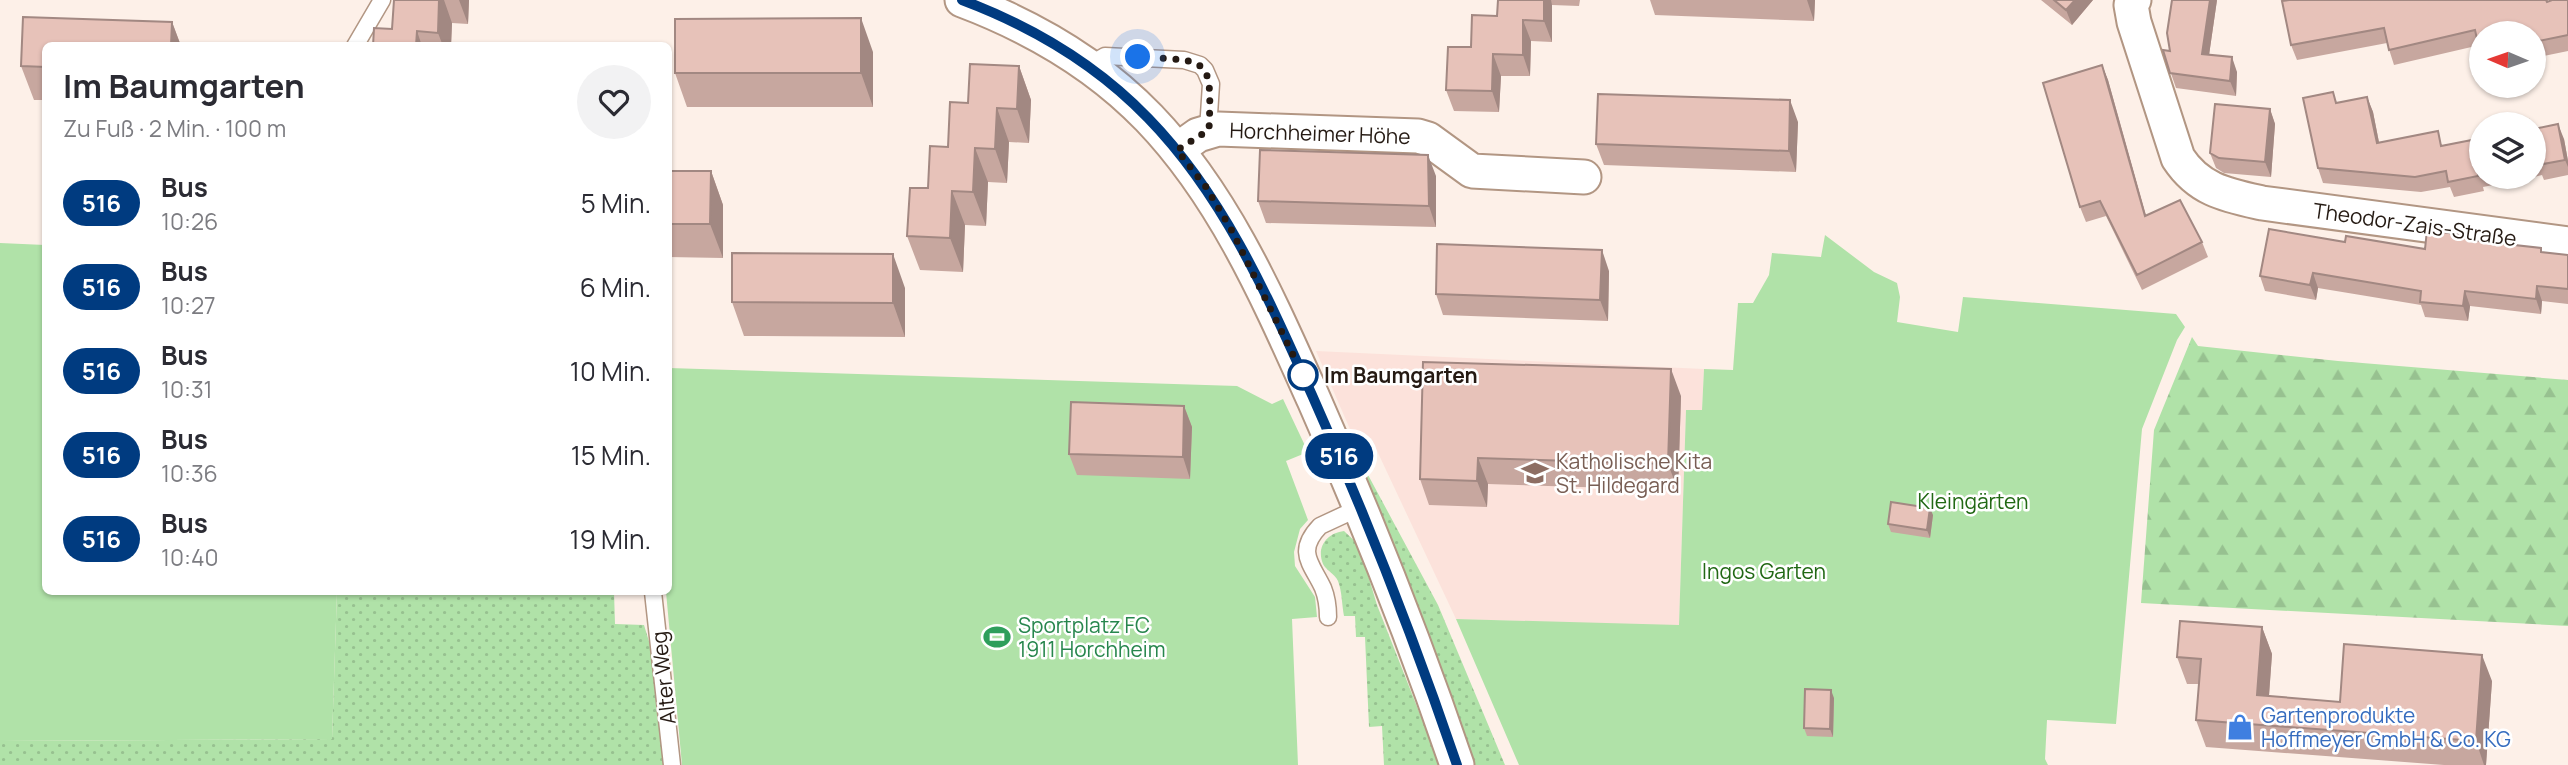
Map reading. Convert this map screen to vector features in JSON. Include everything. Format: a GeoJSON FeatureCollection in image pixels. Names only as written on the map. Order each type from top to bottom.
{"type":"FeatureCollection","features":[{"type":"Feature","properties":{"kind":"street"},"geometry":{"type":"LineString","coordinates":[[962,0],[1023,25],[1088,66],[1140,109],[1206,187],[1242,248],[1281,327],[1361,507],[1457,765]]}},
{"type":"Feature","properties":{"kind":"street","name":"Theodor-Zais-Straße"},"geometry":{"type":"LineString","coordinates":[[2134,0],[2131,5],[2134,22],[2178,158],[2200,183],[2232,196],[2262,203],[2568,244]]}},
{"type":"Feature","properties":{"kind":"street","name":"Horchheimer Höhe"},"geometry":{"type":"LineString","coordinates":[[1177,150],[1209,130],[1418,136],[1428,139],[1472,171],[1584,177]]}},
{"type":"Feature","properties":{"kind":"lane"},"geometry":{"type":"LineString","coordinates":[[357,42],[382,0]]}},
{"type":"Feature","properties":{"kind":"lane"},"geometry":{"type":"LineString","coordinates":[[1088,66],[1105,56],[1184,60],[1200,65],[1205,69],[1211,84],[1209,130]]}},
{"type":"Feature","properties":{"kind":"lane"},"geometry":{"type":"LineString","coordinates":[[1328,617],[1325,592],[1310,567],[1308,547],[1320,526],[1361,507]]}},
{"type":"Feature","properties":{"kind":"lane","name":"Alter Weg"},"geometry":{"type":"LineString","coordinates":[[653,595],[672,765]]}},
{"type":"Feature","properties":{"kind":"shaded area","name":"Katholische Kita St. Hildegard"},"geometry":{"type":"Polygon","coordinates":[[[1316,351],[1704,369],[1702,410],[1686,410],[1679,626],[1456,619],[1371,438],[1356,443],[1316,351]]]}},
{"type":"Feature","properties":{"kind":"green space","name":"Kleingärten"},"geometry":{"type":"Polygon","coordinates":[[[1825,235],[1874,272],[1897,283],[1900,297],[1897,322],[1958,332],[1963,297],[2176,314],[2185,327],[2177,340],[2142,429],[2116,724],[2047,720],[2045,759],[2048,765],[1519,765],[1456,619],[1679,625],[1686,410],[1702,410],[1704,369],[1733,370],[1738,303],[1753,303],[1769,275],[1772,253],[1821,257],[1825,235]]]}},
{"type":"Feature","properties":{"kind":"green space"},"geometry":{"type":"Polygon","coordinates":[[[0,243],[42,245],[42,595],[337,595],[332,739],[0,741],[0,243]]]}},
{"type":"Feature","properties":{"kind":"green space"},"geometry":{"type":"Polygon","coordinates":[[[2192,337],[2198,346],[2338,361],[2568,380],[2568,626],[2141,603],[2154,430],[2192,337]]]}},
{"type":"Feature","properties":{"kind":"green space"},"geometry":{"type":"Polygon","coordinates":[[[672,368],[1237,386],[1272,404],[1283,399],[1308,452],[1286,461],[1308,520],[1300,529],[1294,552],[1295,566],[1315,597],[1317,617],[1292,619],[1298,765],[682,765],[666,595],[672,595],[672,368]]]}},
{"type":"Feature","properties":{"kind":"green space"},"geometry":{"type":"Polygon","coordinates":[[[1367,473],[1438,605],[1505,765],[1474,765],[1364,477],[1367,473]]]}},
{"type":"Feature","properties":{"kind":"green space"},"geometry":{"type":"Polygon","coordinates":[[[1344,531],[1359,545],[1377,605],[1440,765],[1384,765],[1382,726],[1369,727],[1365,637],[1356,637],[1355,616],[1344,616],[1338,581],[1324,566],[1321,558],[1324,542],[1344,531]]]}},
{"type":"Feature","properties":{"kind":"green space"},"geometry":{"type":"Polygon","coordinates":[[[337,595],[614,595],[615,624],[644,625],[651,648],[666,765],[0,765],[0,741],[332,739],[337,595]]]}},
{"type":"Feature","properties":{"kind":"building"},"geometry":{"type":"Polygon","coordinates":[[[394,0],[439,0],[438,33],[417,31],[416,42],[373,42],[374,28],[392,29],[394,0]]]}},
{"type":"Feature","properties":{"kind":"building"},"geometry":{"type":"Polygon","coordinates":[[[1498,0],[1544,0],[1544,21],[1523,20],[1523,55],[1493,54],[1492,91],[1446,90],[1448,47],[1471,47],[1472,15],[1497,16],[1498,0]]]}},
{"type":"Feature","properties":{"kind":"building"},"geometry":{"type":"Polygon","coordinates":[[[2054,0],[2075,0],[2066,10],[2054,0]]]}},
{"type":"Feature","properties":{"kind":"building"},"geometry":{"type":"Polygon","coordinates":[[[2172,0],[2210,0],[2202,54],[2232,57],[2230,81],[2170,73],[2163,50],[2170,51],[2167,33],[2172,0]]]}},
{"type":"Feature","properties":{"kind":"building"},"geometry":{"type":"Polygon","coordinates":[[[2568,0],[2568,35],[2546,40],[2546,21],[2469,21],[2469,31],[2389,50],[2384,28],[2291,45],[2282,1],[2568,0]]]}},
{"type":"Feature","properties":{"kind":"building"},"geometry":{"type":"Polygon","coordinates":[[[23,17],[172,22],[171,42],[42,42],[42,67],[21,66],[23,17]]]}},
{"type":"Feature","properties":{"kind":"building"},"geometry":{"type":"Polygon","coordinates":[[[861,18],[861,73],[675,73],[675,19],[861,18]]]}},
{"type":"Feature","properties":{"kind":"building"},"geometry":{"type":"Polygon","coordinates":[[[970,64],[1019,66],[1017,109],[997,108],[995,149],[975,148],[973,192],[952,191],[950,238],[907,236],[910,188],[928,188],[930,146],[948,147],[950,102],[968,103],[970,64]]]}},
{"type":"Feature","properties":{"kind":"building"},"geometry":{"type":"Polygon","coordinates":[[[2102,65],[2145,216],[2180,200],[2202,242],[2137,275],[2100,201],[2080,207],[2043,83],[2102,65]]]}},
{"type":"Feature","properties":{"kind":"building"},"geometry":{"type":"Polygon","coordinates":[[[2333,92],[2336,103],[2367,97],[2377,143],[2438,131],[2441,146],[2469,141],[2469,178],[2448,182],[2446,171],[2415,177],[2318,168],[2303,98],[2333,92]]]}},
{"type":"Feature","properties":{"kind":"building"},"geometry":{"type":"Polygon","coordinates":[[[1598,94],[1790,100],[1789,151],[1596,144],[1598,94]]]}},
{"type":"Feature","properties":{"kind":"building"},"geometry":{"type":"Polygon","coordinates":[[[2215,104],[2270,109],[2265,162],[2219,158],[2210,153],[2215,104]]]}},
{"type":"Feature","properties":{"kind":"building"},"geometry":{"type":"Polygon","coordinates":[[[2558,124],[2565,160],[2546,164],[2546,126],[2558,124]]]}},
{"type":"Feature","properties":{"kind":"building"},"geometry":{"type":"Polygon","coordinates":[[[1260,150],[1428,155],[1429,206],[1258,201],[1260,150]]]}},
{"type":"Feature","properties":{"kind":"building"},"geometry":{"type":"Polygon","coordinates":[[[672,171],[711,171],[710,224],[672,224],[672,171]]]}},
{"type":"Feature","properties":{"kind":"building"},"geometry":{"type":"Polygon","coordinates":[[[2269,229],[2345,242],[2346,236],[2425,249],[2427,230],[2470,236],[2470,240],[2541,248],[2541,252],[2568,255],[2568,289],[2537,286],[2536,299],[2465,291],[2463,306],[2420,302],[2421,291],[2313,273],[2310,285],[2260,276],[2269,229]]]}},
{"type":"Feature","properties":{"kind":"building"},"geometry":{"type":"Polygon","coordinates":[[[1437,244],[1602,250],[1600,300],[1436,294],[1437,244]]]}},
{"type":"Feature","properties":{"kind":"building"},"geometry":{"type":"Polygon","coordinates":[[[732,253],[893,254],[893,303],[732,302],[732,253]]]}},
{"type":"Feature","properties":{"kind":"building"},"geometry":{"type":"Polygon","coordinates":[[[1423,362],[1671,369],[1668,464],[1478,458],[1477,481],[1420,479],[1423,362]]]}},
{"type":"Feature","properties":{"kind":"building"},"geometry":{"type":"Polygon","coordinates":[[[1071,402],[1184,406],[1183,457],[1069,454],[1071,402]]]}},
{"type":"Feature","properties":{"kind":"building"},"geometry":{"type":"Polygon","coordinates":[[[1891,502],[1930,508],[1927,530],[1888,524],[1891,502]]]}},
{"type":"Feature","properties":{"kind":"building"},"geometry":{"type":"Polygon","coordinates":[[[2180,621],[2262,627],[2257,695],[2340,702],[2344,644],[2482,655],[2476,741],[2196,720],[2201,659],[2177,657],[2180,621]]]}},
{"type":"Feature","properties":{"kind":"building"},"geometry":{"type":"Polygon","coordinates":[[[1805,689],[1831,690],[1830,729],[1804,728],[1805,689]]]}},
{"type":"Feature","properties":{"kind":"bus line","name":"516"},"geometry":{"type":"LineString","coordinates":[[962,0],[1023,25],[1066,51],[1115,87],[1149,118],[1177,150],[1219,207],[1281,327],[1361,507],[1457,765]]}},
{"type":"Feature","properties":{"kind":"place","name":"Im Baumgarten"},"geometry":{"type":"Point","coordinates":[1303,375]}},
{"type":"Feature","properties":{"kind":"place","name":"Katholische Kita St. Hildegard"},"geometry":{"type":"Point","coordinates":[1535,473]}},
{"type":"Feature","properties":{"kind":"place","name":"Sportplatz FC 1911 Horchheim"},"geometry":{"type":"Point","coordinates":[997,637]}},
{"type":"Feature","properties":{"kind":"place","name":"Gartenprodukte Hoffmeyer GmbH & Co. KG"},"geometry":{"type":"Point","coordinates":[2240,727]}},
{"type":"Feature","properties":{"kind":"route"},"geometry":{"type":"LineString","coordinates":[[1138,57],[1193,61],[1205,69],[1211,84],[1209,130],[1177,150],[1206,187],[1242,248],[1303,375]]}},
{"type":"Feature","properties":{"kind":"park label","name":"Ingos Garten"},"geometry":{"type":"Point","coordinates":[1764,571]}}]}
